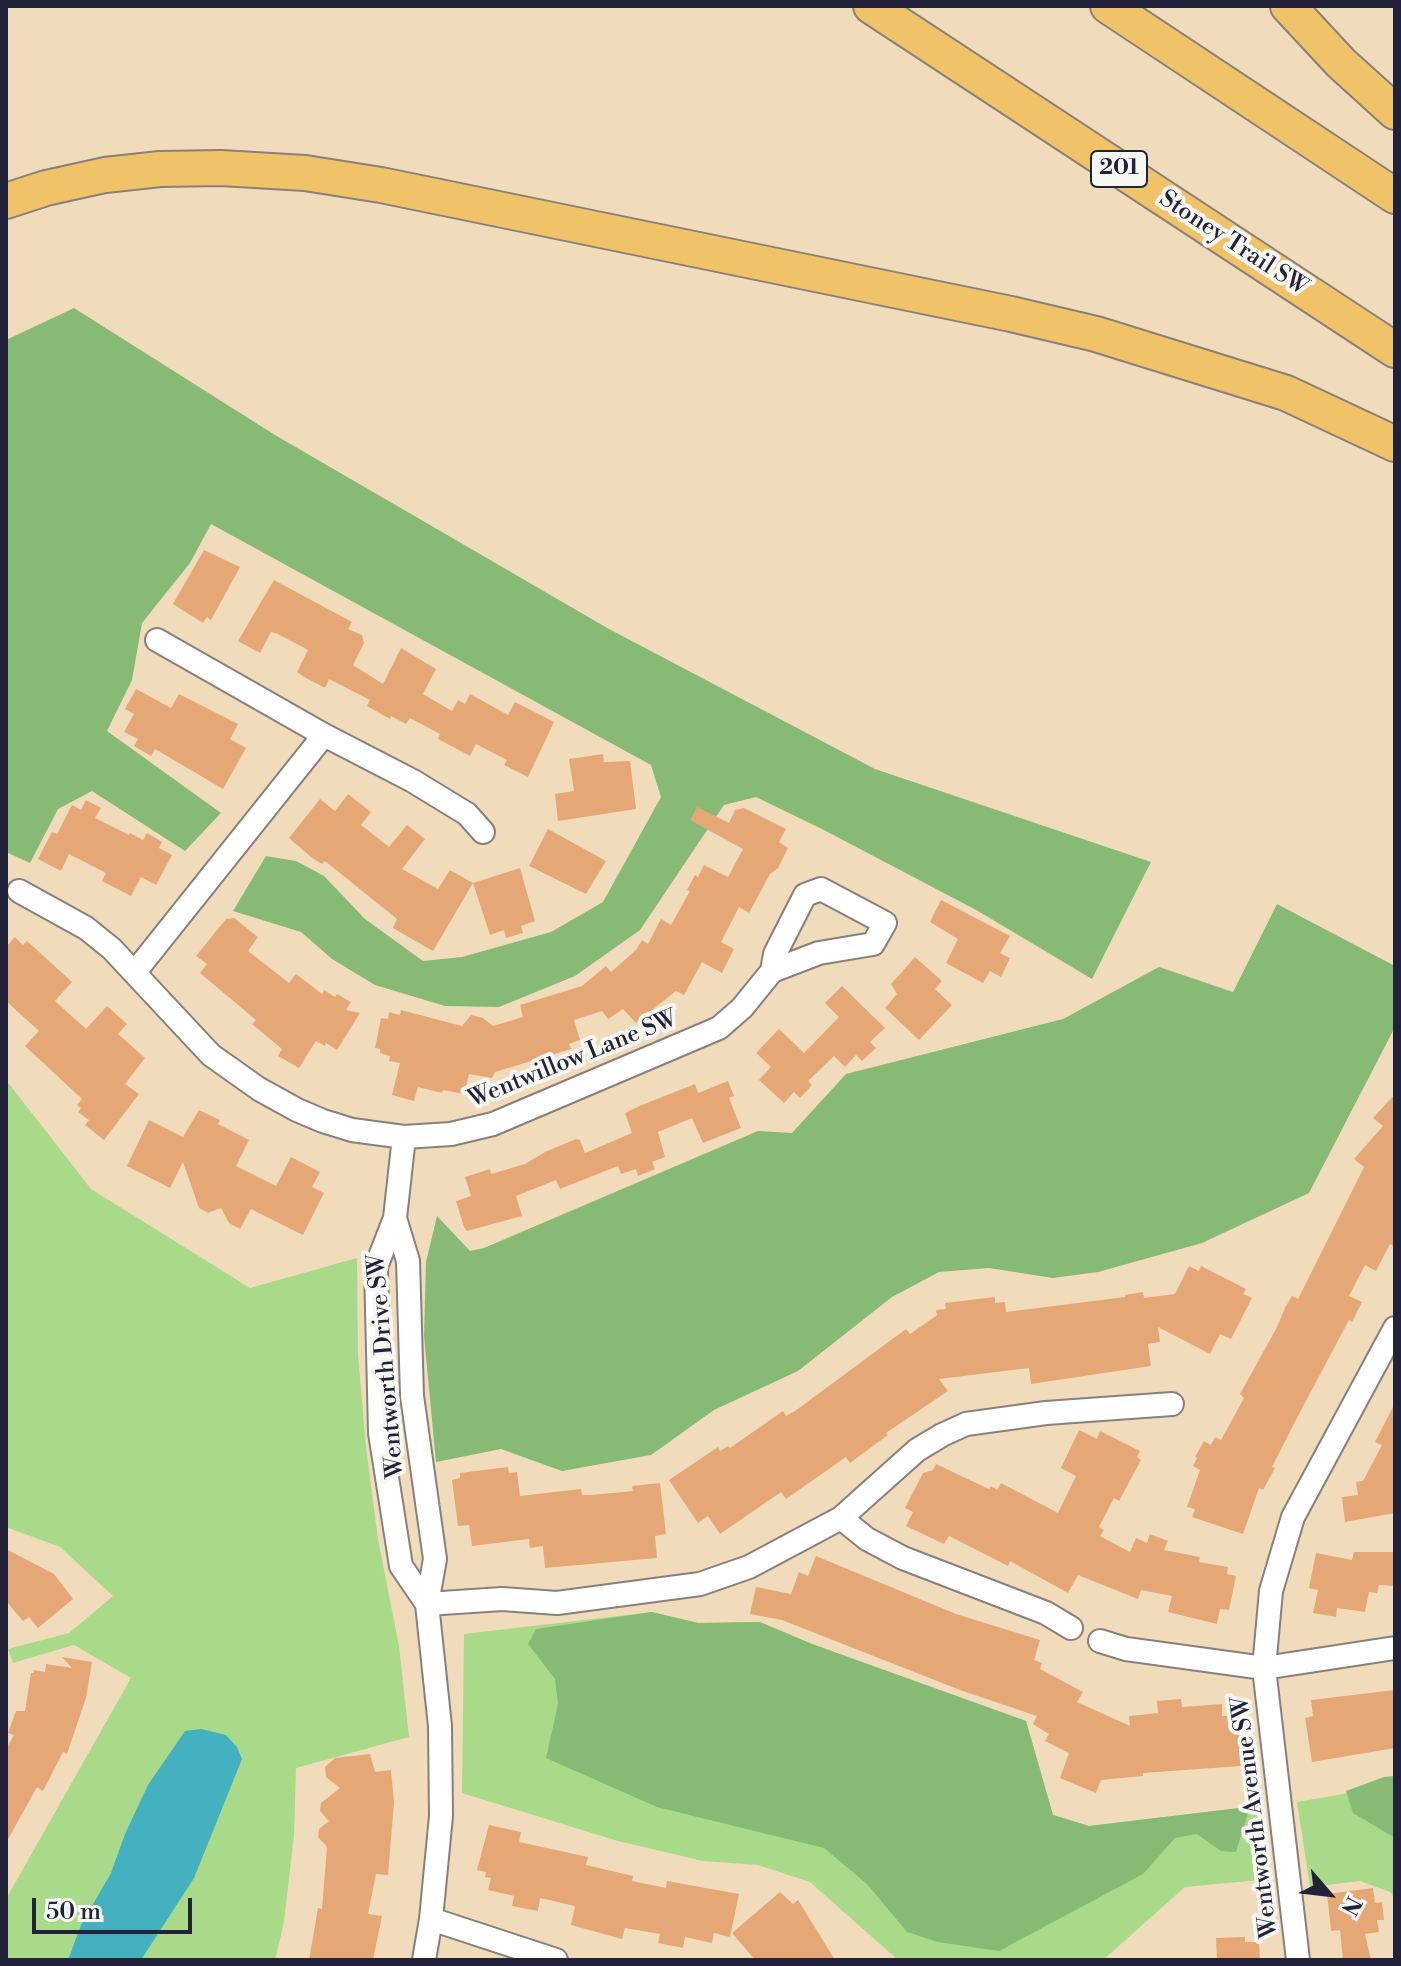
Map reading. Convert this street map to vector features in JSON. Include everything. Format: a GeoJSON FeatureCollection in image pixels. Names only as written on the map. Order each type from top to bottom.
{"type":"FeatureCollection","features":[{"type":"Feature","properties":{"kind":"highway","name":"Stoney Trail SW"},"geometry":{"type":"LineString","coordinates":[[871,6],[1395,350]]}},
{"type":"Feature","properties":{"kind":"highway"},"geometry":{"type":"LineString","coordinates":[[1108,6],[1395,196]]}},
{"type":"Feature","properties":{"kind":"highway"},"geometry":{"type":"LineString","coordinates":[[1288,6],[1341,63],[1395,112]]}},
{"type":"Feature","properties":{"kind":"highway"},"geometry":{"type":"LineString","coordinates":[[6,201],[46,188],[105,175],[160,169],[221,168],[305,173],[381,185],[1096,334],[1286,393],[1395,444]]}},
{"type":"Feature","properties":{"kind":"street"},"geometry":{"type":"LineString","coordinates":[[157,640],[426,789],[467,814],[483,832]]}},
{"type":"Feature","properties":{"kind":"street"},"geometry":{"type":"LineString","coordinates":[[135,972],[324,735]]}},
{"type":"Feature","properties":{"kind":"street","name":"Wentwillow Lane SW"},"geometry":{"type":"LineString","coordinates":[[19,891],[86,928],[135,972],[211,1055],[259,1089],[323,1121],[352,1130],[404,1137],[451,1134],[493,1124],[719,1028],[742,1008],[772,971],[775,954],[805,895],[821,889],[885,923],[873,944],[819,953],[772,971]]}},
{"type":"Feature","properties":{"kind":"street","name":"Wentworth Drive SW"},"geometry":{"type":"LineString","coordinates":[[404,1137],[395,1218],[376,1267],[380,1433],[401,1566],[427,1604]]}},
{"type":"Feature","properties":{"kind":"street","name":"Wentworth Drive SW"},"geometry":{"type":"LineString","coordinates":[[395,1218],[408,1261],[412,1396],[435,1559],[427,1604],[437,1686],[441,1816],[424,1960]]}},
{"type":"Feature","properties":{"kind":"street","name":"Wentworth Avenue SW"},"geometry":{"type":"LineString","coordinates":[[1298,1960],[1264,1668],[1271,1591],[1293,1517],[1395,1328]]}},
{"type":"Feature","properties":{"kind":"street"},"geometry":{"type":"LineString","coordinates":[[427,1604],[502,1599],[557,1603],[700,1584],[749,1567],[841,1518],[917,1450],[966,1424],[1046,1413],[1172,1404]]}},
{"type":"Feature","properties":{"kind":"street"},"geometry":{"type":"LineString","coordinates":[[841,1518],[867,1539],[903,1558],[1046,1613],[1071,1628]]}},
{"type":"Feature","properties":{"kind":"street"},"geometry":{"type":"LineString","coordinates":[[1100,1641],[1126,1649],[1264,1668],[1395,1648]]}},
{"type":"Feature","properties":{"kind":"street"},"geometry":{"type":"LineString","coordinates":[[431,1919],[556,1960]]}},
{"type":"Feature","properties":{"kind":"green space"},"geometry":{"type":"Polygon","coordinates":[[[74,308],[275,435],[609,629],[875,769],[1151,862],[1092,979],[978,911],[756,797],[724,805],[640,930],[575,976],[499,1007],[445,1006],[375,985],[332,959],[301,932],[233,911],[266,856],[296,861],[324,876],[365,919],[423,961],[462,957],[551,932],[603,902],[661,797],[651,765],[211,524],[190,563],[142,623],[132,680],[107,731],[221,813],[185,851],[92,791],[58,809],[30,863],[6,852],[6,340],[74,308]]]}},
{"type":"Feature","properties":{"kind":"green space"},"geometry":{"type":"Polygon","coordinates":[[[1277,904],[1395,966],[1395,1027],[1309,1193],[1202,1243],[1098,1272],[1053,1278],[989,1268],[939,1272],[892,1297],[798,1371],[714,1410],[651,1455],[562,1471],[501,1449],[436,1462],[424,1336],[426,1262],[437,1216],[470,1251],[484,1248],[758,1131],[792,1133],[846,1074],[1063,1019],[1159,967],[1233,992],[1277,904]]]}},
{"type":"Feature","properties":{"kind":"green space"},"geometry":{"type":"Polygon","coordinates":[[[6,1080],[91,1189],[250,1288],[357,1258],[358,1354],[366,1447],[378,1539],[399,1646],[409,1737],[296,1768],[294,1835],[284,1922],[275,1960],[6,1960],[6,1899],[131,1678],[74,1645],[13,1663],[8,1649],[69,1633],[113,1596],[60,1547],[6,1527],[6,1080]]]}},
{"type":"Feature","properties":{"kind":"green space"},"geometry":{"type":"Polygon","coordinates":[[[652,1612],[698,1623],[760,1622],[812,1644],[1026,1721],[1053,1815],[1089,1826],[1264,1805],[1271,1879],[1185,1887],[1103,1960],[898,1960],[810,1882],[758,1865],[703,1861],[618,1841],[462,1793],[464,1634],[652,1612]]]}},
{"type":"Feature","properties":{"kind":"green space"},"geometry":{"type":"Polygon","coordinates":[[[652,1612],[698,1623],[760,1622],[812,1644],[1026,1721],[1053,1815],[1089,1826],[1264,1805],[1248,1813],[1236,1852],[1221,1851],[1197,1834],[1175,1838],[1143,1874],[999,1951],[938,1942],[907,1932],[867,1884],[824,1848],[657,1807],[546,1758],[558,1704],[555,1679],[528,1644],[536,1629],[652,1612]]]}},
{"type":"Feature","properties":{"kind":"green space"},"geometry":{"type":"Polygon","coordinates":[[[1395,1776],[1395,1838],[1353,1813],[1346,1791],[1395,1776]]]}},
{"type":"Feature","properties":{"kind":"green space"},"geometry":{"type":"Polygon","coordinates":[[[1395,1785],[1395,1899],[1390,1892],[1360,1881],[1310,1887],[1297,1802],[1395,1785]]]}},
{"type":"Feature","properties":{"kind":"water"},"geometry":{"type":"Polygon","coordinates":[[[201,1729],[226,1735],[237,1747],[242,1759],[194,1878],[141,1960],[68,1960],[81,1925],[111,1873],[148,1785],[185,1731],[201,1729]]]}},
{"type":"Feature","properties":{"kind":"building"},"geometry":{"type":"Polygon","coordinates":[[[204,550],[240,567],[211,620],[207,617],[203,623],[173,604],[204,550]]]}},
{"type":"Feature","properties":{"kind":"building"},"geometry":{"type":"Polygon","coordinates":[[[274,580],[352,622],[348,629],[362,635],[364,643],[353,665],[383,684],[401,648],[436,669],[423,694],[452,711],[458,700],[465,704],[470,694],[508,715],[515,702],[554,722],[528,777],[504,765],[507,760],[476,744],[470,756],[438,739],[440,734],[410,718],[406,724],[391,716],[390,719],[367,706],[370,700],[329,679],[325,688],[304,677],[297,672],[308,650],[278,634],[271,632],[260,653],[238,641],[274,580]]]}},
{"type":"Feature","properties":{"kind":"building"},"geometry":{"type":"Polygon","coordinates":[[[136,689],[171,708],[179,694],[238,724],[230,739],[246,748],[223,789],[155,749],[151,756],[134,746],[138,739],[124,732],[134,714],[125,709],[136,689]]]}},
{"type":"Feature","properties":{"kind":"building"},"geometry":{"type":"Polygon","coordinates":[[[603,754],[604,762],[630,761],[636,809],[558,821],[555,794],[574,791],[569,759],[603,754]]]}},
{"type":"Feature","properties":{"kind":"building"},"geometry":{"type":"Polygon","coordinates":[[[348,794],[371,812],[361,825],[389,847],[407,825],[425,839],[402,869],[438,889],[450,870],[473,883],[433,951],[393,928],[397,919],[325,861],[322,864],[311,857],[289,838],[320,799],[335,811],[348,794]]]}},
{"type":"Feature","properties":{"kind":"building"},"geometry":{"type":"Polygon","coordinates":[[[86,800],[101,808],[95,818],[129,835],[143,840],[147,833],[162,842],[159,848],[172,855],[156,885],[141,877],[131,896],[102,881],[106,873],[69,854],[61,871],[38,859],[52,832],[57,834],[72,805],[81,810],[86,800]]]}},
{"type":"Feature","properties":{"kind":"building"},"geometry":{"type":"Polygon","coordinates":[[[697,807],[729,823],[735,810],[744,808],[786,829],[779,842],[788,848],[778,868],[770,874],[749,913],[739,907],[721,942],[734,949],[722,973],[702,962],[684,995],[676,991],[636,1023],[623,1009],[608,1019],[602,1011],[574,1020],[580,1040],[569,1044],[571,1049],[495,1072],[492,1078],[469,1074],[464,1094],[418,1087],[414,1101],[392,1095],[400,1063],[389,1061],[390,1056],[375,1048],[381,1018],[388,1019],[389,1012],[400,1015],[401,1010],[462,1026],[471,1015],[483,1018],[493,1026],[523,1017],[520,1005],[582,986],[606,966],[611,972],[636,950],[642,940],[648,944],[661,919],[671,925],[690,891],[687,890],[695,875],[698,877],[704,865],[728,877],[743,849],[690,820],[697,807]]]}},
{"type":"Feature","properties":{"kind":"building"},"geometry":{"type":"Polygon","coordinates":[[[548,829],[606,861],[586,894],[529,866],[548,829]]]}},
{"type":"Feature","properties":{"kind":"building"},"geometry":{"type":"Polygon","coordinates":[[[520,868],[535,921],[521,926],[523,933],[506,938],[504,930],[490,935],[473,883],[520,868]]]}},
{"type":"Feature","properties":{"kind":"building"},"geometry":{"type":"Polygon","coordinates":[[[941,900],[1010,936],[1000,953],[1010,958],[1001,977],[990,971],[983,983],[946,963],[958,939],[930,922],[941,900]]]}},
{"type":"Feature","properties":{"kind":"building"},"geometry":{"type":"Polygon","coordinates":[[[234,918],[258,937],[248,951],[289,983],[296,974],[322,994],[324,990],[351,1002],[346,1010],[360,1013],[337,1050],[316,1041],[299,1068],[278,1056],[282,1049],[252,1024],[256,1020],[200,973],[207,964],[196,956],[226,919],[234,918]]]}},
{"type":"Feature","properties":{"kind":"building"},"geometry":{"type":"Polygon","coordinates":[[[15,937],[23,945],[27,941],[72,982],[55,1001],[86,1029],[107,1006],[127,1024],[118,1034],[145,1058],[125,1084],[139,1094],[104,1140],[85,1125],[89,1120],[78,1112],[81,1108],[77,1105],[82,1099],[25,1046],[39,1031],[6,1001],[6,947],[15,937]]]}},
{"type":"Feature","properties":{"kind":"building"},"geometry":{"type":"Polygon","coordinates":[[[915,957],[942,981],[935,989],[952,1005],[919,1040],[885,1008],[897,994],[891,984],[915,957]]]}},
{"type":"Feature","properties":{"kind":"building"},"geometry":{"type":"Polygon","coordinates":[[[842,986],[885,1028],[870,1042],[876,1048],[862,1061],[856,1055],[845,1067],[834,1056],[808,1081],[812,1085],[800,1098],[794,1092],[784,1103],[759,1080],[771,1067],[756,1053],[779,1029],[804,1053],[839,1017],[825,1003],[842,986]]]}},
{"type":"Feature","properties":{"kind":"building"},"geometry":{"type":"Polygon","coordinates":[[[728,1081],[734,1096],[729,1098],[741,1128],[703,1143],[692,1118],[658,1132],[665,1157],[652,1162],[655,1169],[638,1176],[636,1169],[621,1174],[618,1166],[560,1189],[556,1180],[516,1196],[522,1216],[467,1231],[464,1227],[456,1201],[471,1196],[465,1177],[490,1169],[491,1174],[525,1164],[576,1139],[580,1140],[585,1153],[632,1133],[625,1113],[695,1084],[698,1093],[728,1081]]]}},
{"type":"Feature","properties":{"kind":"building"},"geometry":{"type":"Polygon","coordinates":[[[1395,1094],[1395,1247],[1390,1244],[1376,1271],[1365,1265],[1349,1296],[1362,1302],[1352,1322],[1349,1320],[1298,1416],[1263,1490],[1259,1488],[1243,1534],[1192,1517],[1195,1509],[1187,1507],[1200,1470],[1193,1466],[1195,1457],[1204,1441],[1211,1445],[1215,1437],[1221,1440],[1244,1398],[1240,1394],[1285,1308],[1292,1296],[1298,1299],[1364,1167],[1354,1159],[1383,1126],[1373,1118],[1395,1094]]]}},
{"type":"Feature","properties":{"kind":"building"},"geometry":{"type":"Polygon","coordinates":[[[199,1110],[249,1140],[236,1166],[276,1186],[291,1157],[320,1172],[312,1187],[324,1193],[303,1235],[251,1209],[240,1229],[229,1223],[221,1208],[208,1213],[199,1208],[183,1162],[170,1188],[127,1166],[149,1120],[183,1137],[199,1110]]]}},
{"type":"Feature","properties":{"kind":"building"},"geometry":{"type":"Polygon","coordinates":[[[1189,1266],[1199,1271],[1201,1266],[1246,1289],[1243,1294],[1252,1298],[1231,1339],[1220,1334],[1210,1354],[1158,1327],[1160,1342],[1148,1344],[1151,1366],[1031,1384],[1029,1368],[939,1379],[948,1391],[886,1433],[888,1435],[850,1463],[846,1457],[786,1499],[781,1492],[720,1534],[708,1516],[698,1523],[669,1480],[718,1447],[720,1451],[728,1446],[730,1448],[783,1411],[786,1416],[795,1411],[906,1329],[910,1334],[937,1315],[936,1310],[946,1309],[945,1303],[995,1297],[995,1303],[1005,1302],[1006,1312],[1143,1292],[1144,1298],[1175,1294],[1189,1266]]]}},
{"type":"Feature","properties":{"kind":"building"},"geometry":{"type":"Polygon","coordinates":[[[1395,1403],[1395,1513],[1345,1522],[1342,1497],[1358,1495],[1356,1482],[1363,1481],[1382,1445],[1375,1442],[1395,1403]]]}},
{"type":"Feature","properties":{"kind":"building"},"geometry":{"type":"Polygon","coordinates":[[[1079,1430],[1097,1439],[1100,1431],[1140,1451],[1137,1457],[1141,1460],[1119,1501],[1114,1498],[1099,1527],[1104,1530],[1100,1536],[1130,1552],[1136,1538],[1147,1543],[1150,1534],[1168,1541],[1164,1550],[1200,1557],[1199,1562],[1228,1567],[1227,1574],[1236,1576],[1229,1610],[1220,1609],[1217,1624],[1168,1612],[1172,1596],[1141,1590],[1138,1599],[1078,1575],[1068,1593],[1010,1561],[1008,1566],[949,1536],[944,1544],[906,1526],[913,1512],[905,1508],[923,1473],[933,1470],[936,1464],[989,1489],[991,1486],[997,1490],[1001,1483],[1058,1513],[1076,1476],[1061,1468],[1079,1430]]]}},
{"type":"Feature","properties":{"kind":"building"},"geometry":{"type":"Polygon","coordinates":[[[508,1467],[509,1473],[517,1472],[520,1496],[581,1489],[582,1495],[591,1495],[633,1491],[632,1486],[660,1483],[666,1534],[655,1536],[657,1558],[545,1568],[543,1546],[530,1548],[529,1539],[472,1546],[469,1525],[458,1526],[452,1480],[460,1478],[460,1473],[508,1467]]]}},
{"type":"Feature","properties":{"kind":"building"},"geometry":{"type":"Polygon","coordinates":[[[6,1549],[54,1574],[73,1599],[38,1628],[29,1617],[23,1621],[6,1601],[6,1549]]]}},
{"type":"Feature","properties":{"kind":"building"},"geometry":{"type":"Polygon","coordinates":[[[1354,1552],[1395,1552],[1395,1586],[1379,1585],[1377,1593],[1369,1592],[1365,1612],[1337,1608],[1336,1617],[1313,1613],[1318,1590],[1309,1588],[1316,1553],[1352,1560],[1354,1552]]]}},
{"type":"Feature","properties":{"kind":"building"},"geometry":{"type":"Polygon","coordinates":[[[816,1556],[956,1614],[1040,1640],[1034,1660],[1042,1663],[1040,1669],[1083,1692],[1077,1702],[1130,1726],[1129,1716],[1158,1713],[1157,1701],[1181,1699],[1182,1707],[1222,1704],[1222,1716],[1230,1716],[1230,1724],[1238,1723],[1241,1766],[1143,1773],[1143,1776],[1101,1780],[1096,1793],[1060,1778],[1069,1753],[1045,1741],[1049,1734],[1033,1724],[1037,1716],[960,1690],[782,1620],[750,1614],[756,1587],[791,1594],[799,1572],[808,1576],[816,1556]]]}},
{"type":"Feature","properties":{"kind":"building"},"geometry":{"type":"Polygon","coordinates":[[[62,1657],[92,1662],[86,1698],[67,1754],[63,1752],[43,1791],[37,1787],[6,1843],[6,1749],[14,1735],[8,1733],[16,1711],[25,1711],[31,1673],[34,1670],[45,1672],[46,1664],[72,1668],[62,1657]]]}},
{"type":"Feature","properties":{"kind":"building"},"geometry":{"type":"Polygon","coordinates":[[[1395,1690],[1395,1748],[1312,1762],[1305,1718],[1313,1716],[1311,1700],[1395,1690]]]}},
{"type":"Feature","properties":{"kind":"building"},"geometry":{"type":"Polygon","coordinates":[[[370,1754],[375,1772],[391,1770],[394,1803],[388,1875],[376,1874],[368,1914],[382,1916],[373,1960],[309,1960],[318,1908],[322,1909],[327,1847],[318,1837],[319,1829],[329,1821],[320,1811],[321,1803],[340,1788],[326,1777],[325,1767],[335,1758],[370,1754]]]}},
{"type":"Feature","properties":{"kind":"building"},"geometry":{"type":"Polygon","coordinates":[[[489,1825],[521,1832],[519,1842],[588,1857],[586,1865],[633,1876],[632,1881],[666,1888],[667,1881],[739,1894],[730,1937],[714,1933],[712,1943],[685,1937],[683,1948],[658,1943],[660,1934],[625,1928],[622,1939],[571,1925],[575,1906],[540,1898],[538,1911],[512,1906],[514,1896],[488,1890],[491,1878],[485,1877],[486,1872],[477,1870],[489,1825]]]}},
{"type":"Feature","properties":{"kind":"building"},"geometry":{"type":"Polygon","coordinates":[[[1373,1888],[1375,1903],[1382,1902],[1384,1920],[1377,1920],[1379,1932],[1365,1934],[1371,1960],[1343,1960],[1340,1930],[1331,1931],[1327,1894],[1373,1888]]]}},
{"type":"Feature","properties":{"kind":"building"},"geometry":{"type":"Polygon","coordinates":[[[780,1892],[793,1904],[798,1900],[835,1960],[755,1960],[732,1933],[780,1892]]]}},
{"type":"Feature","properties":{"kind":"building"},"geometry":{"type":"Polygon","coordinates":[[[1245,1937],[1245,1942],[1259,1942],[1260,1960],[1217,1960],[1216,1938],[1245,1937]]]}}]}
